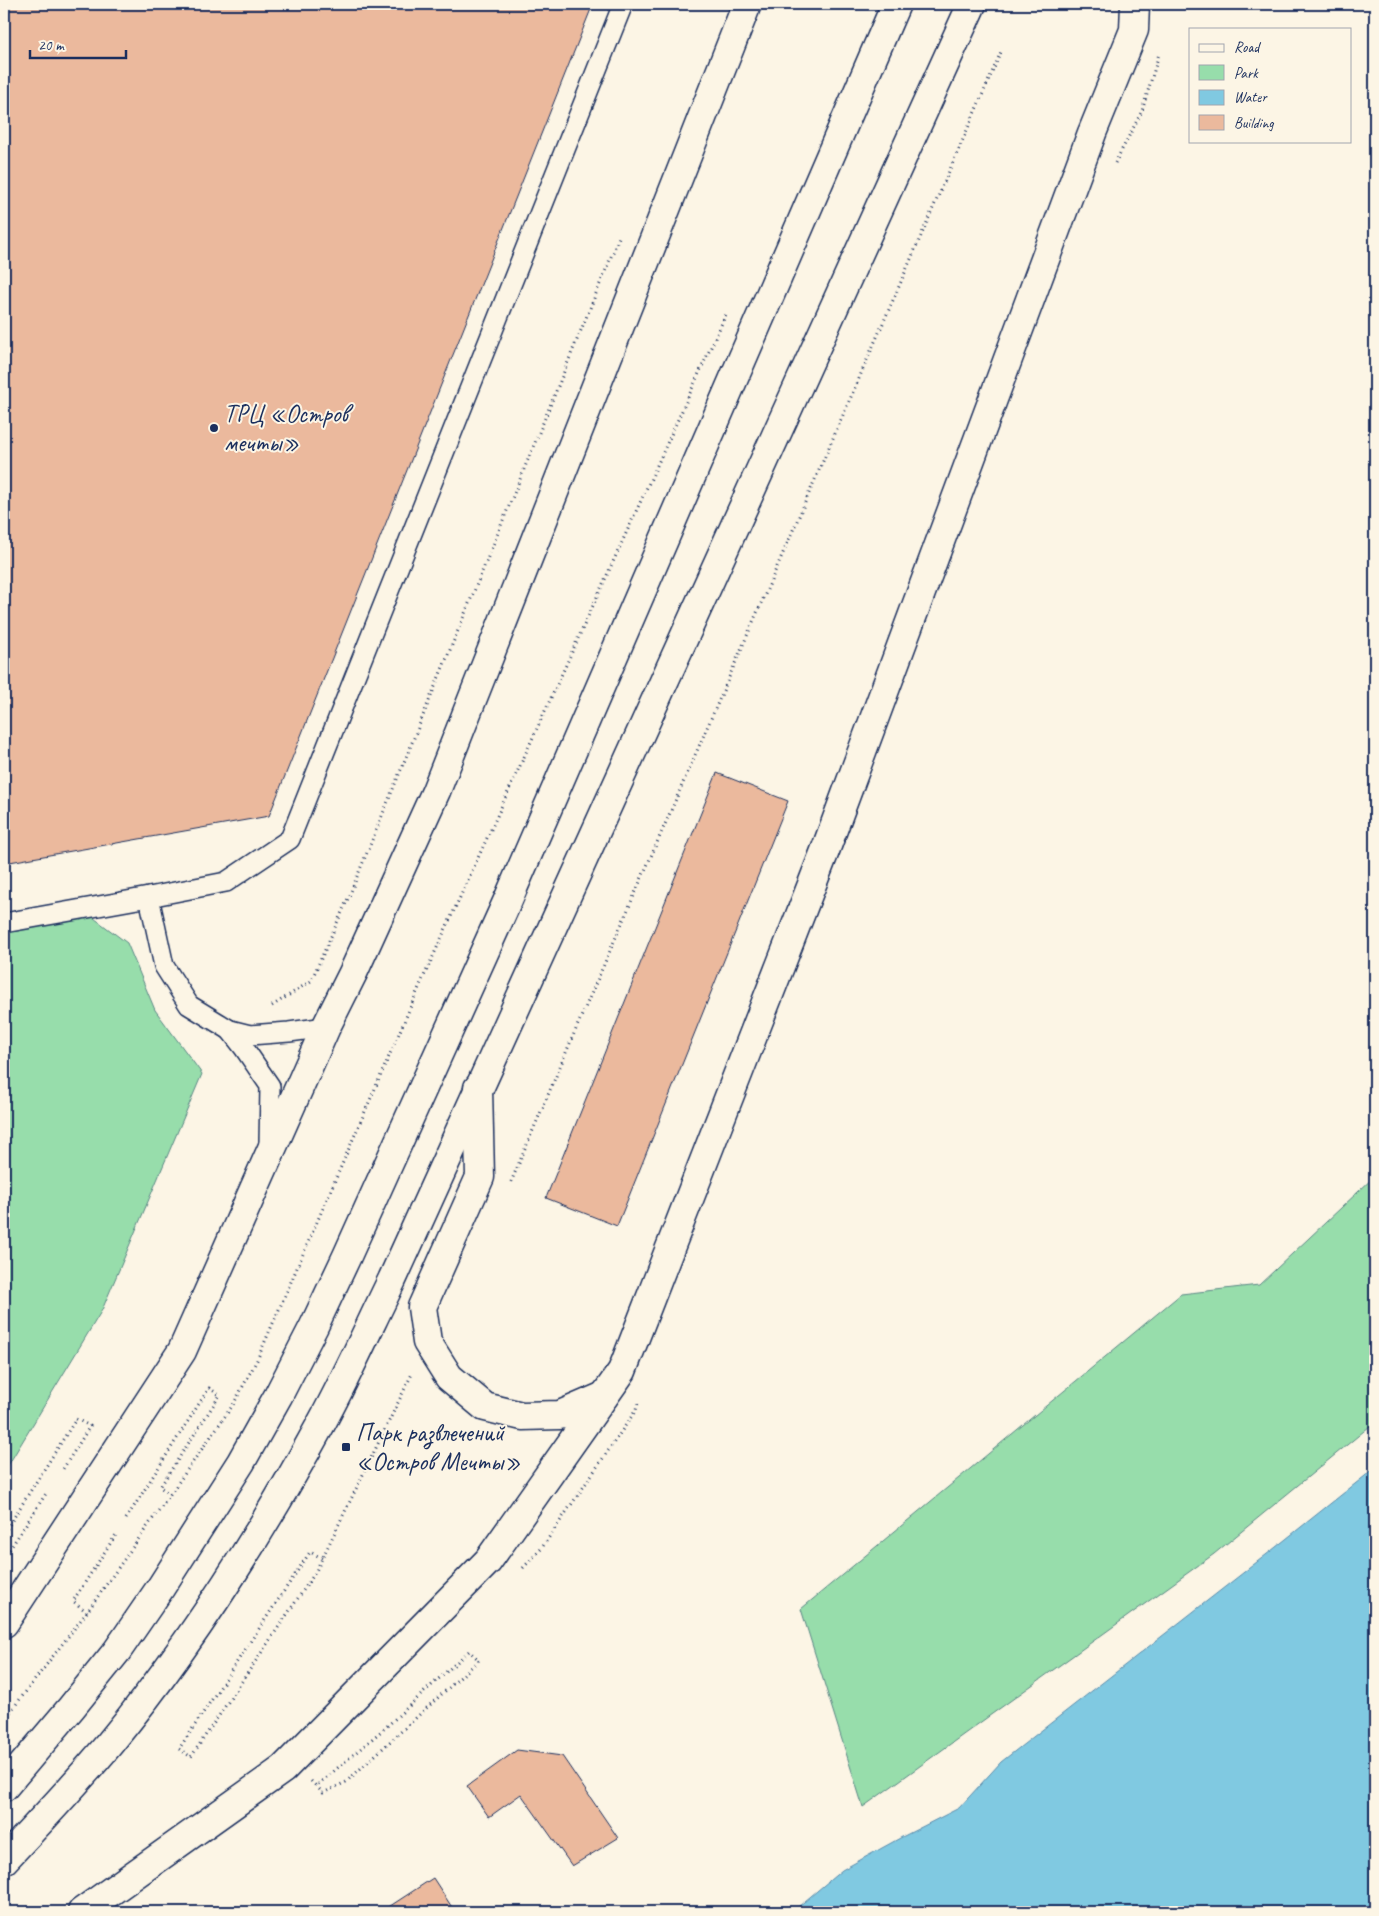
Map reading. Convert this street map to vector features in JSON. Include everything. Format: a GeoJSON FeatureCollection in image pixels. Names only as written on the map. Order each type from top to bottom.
{"type":"FeatureCollection","features":[{"type":"Feature","properties":{"kind":"street"},"geometry":{"type":"LineString","coordinates":[[4,1623],[182,1351],[326,1027],[354,973],[436,791],[747,4]]}},
{"type":"Feature","properties":{"kind":"street"},"geometry":{"type":"LineString","coordinates":[[4,1787],[117,1650],[161,1587],[241,1462],[309,1335],[347,1256],[507,902],[896,4]]}},
{"type":"Feature","properties":{"kind":"street"},"geometry":{"type":"LineString","coordinates":[[4,1860],[61,1801],[111,1742],[168,1666],[243,1557],[322,1422],[392,1280],[972,4]]}},
{"type":"Feature","properties":{"kind":"street"},"geometry":{"type":"LineString","coordinates":[[82,1912],[283,1768],[488,1562],[622,1371],[822,860],[1089,142],[1134,30],[1135,4]]}},
{"type":"Feature","properties":{"kind":"street"},"geometry":{"type":"LineString","coordinates":[[478,1088],[480,1177],[422,1307],[427,1342],[449,1378],[485,1407],[522,1416],[560,1415],[605,1395]]}},
{"type":"Feature","properties":{"kind":"lane"},"geometry":{"type":"LineString","coordinates":[[4,923],[226,882],[290,839],[624,4]]}},
{"type":"Feature","properties":{"kind":"lane"},"geometry":{"type":"LineString","coordinates":[[149,897],[164,966],[189,1005],[230,1030],[250,1035],[326,1027]]}},
{"type":"Feature","properties":{"kind":"lane"},"geometry":{"type":"LineString","coordinates":[[230,1030],[270,1086],[269,1155]]}},
{"type":"Feature","properties":{"kind":"path"},"geometry":{"type":"LineString","coordinates":[[511,1182],[578,1022],[1001,52]]}},
{"type":"Feature","properties":{"kind":"path"},"geometry":{"type":"LineString","coordinates":[[266,1010],[311,981],[350,894],[620,234]]}},
{"type":"Feature","properties":{"kind":"path"},"geometry":{"type":"LineString","coordinates":[[4,1720],[87,1612],[233,1405],[257,1360],[420,985],[730,304]]}},
{"type":"Feature","properties":{"kind":"path"},"geometry":{"type":"LineString","coordinates":[[322,1558],[310,1552],[179,1749],[191,1757],[315,1573],[413,1370]]}},
{"type":"Feature","properties":{"kind":"path"},"geometry":{"type":"LineString","coordinates":[[126,1518],[209,1388],[220,1395],[160,1488],[170,1494]]}},
{"type":"Feature","properties":{"kind":"path"},"geometry":{"type":"LineString","coordinates":[[4,1533],[76,1419],[90,1426],[63,1469]]}},
{"type":"Feature","properties":{"kind":"path"},"geometry":{"type":"LineString","coordinates":[[4,1558],[48,1492]]}},
{"type":"Feature","properties":{"kind":"path"},"geometry":{"type":"LineString","coordinates":[[87,1612],[73,1601],[117,1533]]}},
{"type":"Feature","properties":{"kind":"path"},"geometry":{"type":"LineString","coordinates":[[316,1786],[322,1793],[346,1782],[480,1660],[469,1650],[385,1728],[323,1780]]}},
{"type":"Feature","properties":{"kind":"green space"},"geometry":{"type":"Polygon","coordinates":[[[90,915],[127,943],[155,1010],[202,1074],[102,1310],[4,1472],[4,930],[90,915]]]}},
{"type":"Feature","properties":{"kind":"green space"},"geometry":{"type":"Polygon","coordinates":[[[1375,1176],[1375,1422],[1214,1554],[863,1807],[801,1609],[1181,1294],[1259,1285],[1375,1176]]]}},
{"type":"Feature","properties":{"kind":"water"},"geometry":{"type":"Polygon","coordinates":[[[1375,1468],[1375,1912],[792,1912],[842,1870],[959,1808],[1001,1762],[1375,1468]]]}},
{"type":"Feature","properties":{"kind":"building","name":"ТРЦ «Остров мечты»"},"geometry":{"type":"Polygon","coordinates":[[[4,4],[593,4],[269,816],[4,863],[4,4]]]}},
{"type":"Feature","properties":{"kind":"building"},"geometry":{"type":"Polygon","coordinates":[[[717,773],[788,801],[617,1226],[546,1198],[717,773]]]}},
{"type":"Feature","properties":{"kind":"building"},"geometry":{"type":"Polygon","coordinates":[[[517,1750],[562,1756],[618,1838],[572,1866],[521,1794],[489,1817],[467,1786],[517,1750]]]}},
{"type":"Feature","properties":{"kind":"building"},"geometry":{"type":"Polygon","coordinates":[[[433,1878],[455,1912],[381,1912],[433,1878]]]}},
{"type":"Feature","properties":{"kind":"place","name":"ТРЦ «Остров мечты»"},"geometry":{"type":"Point","coordinates":[214,428]}},
{"type":"Feature","properties":{"kind":"place","name":"Парк развлечений «Остров Мечты»"},"geometry":{"type":"Point","coordinates":[346,1447]}}]}
